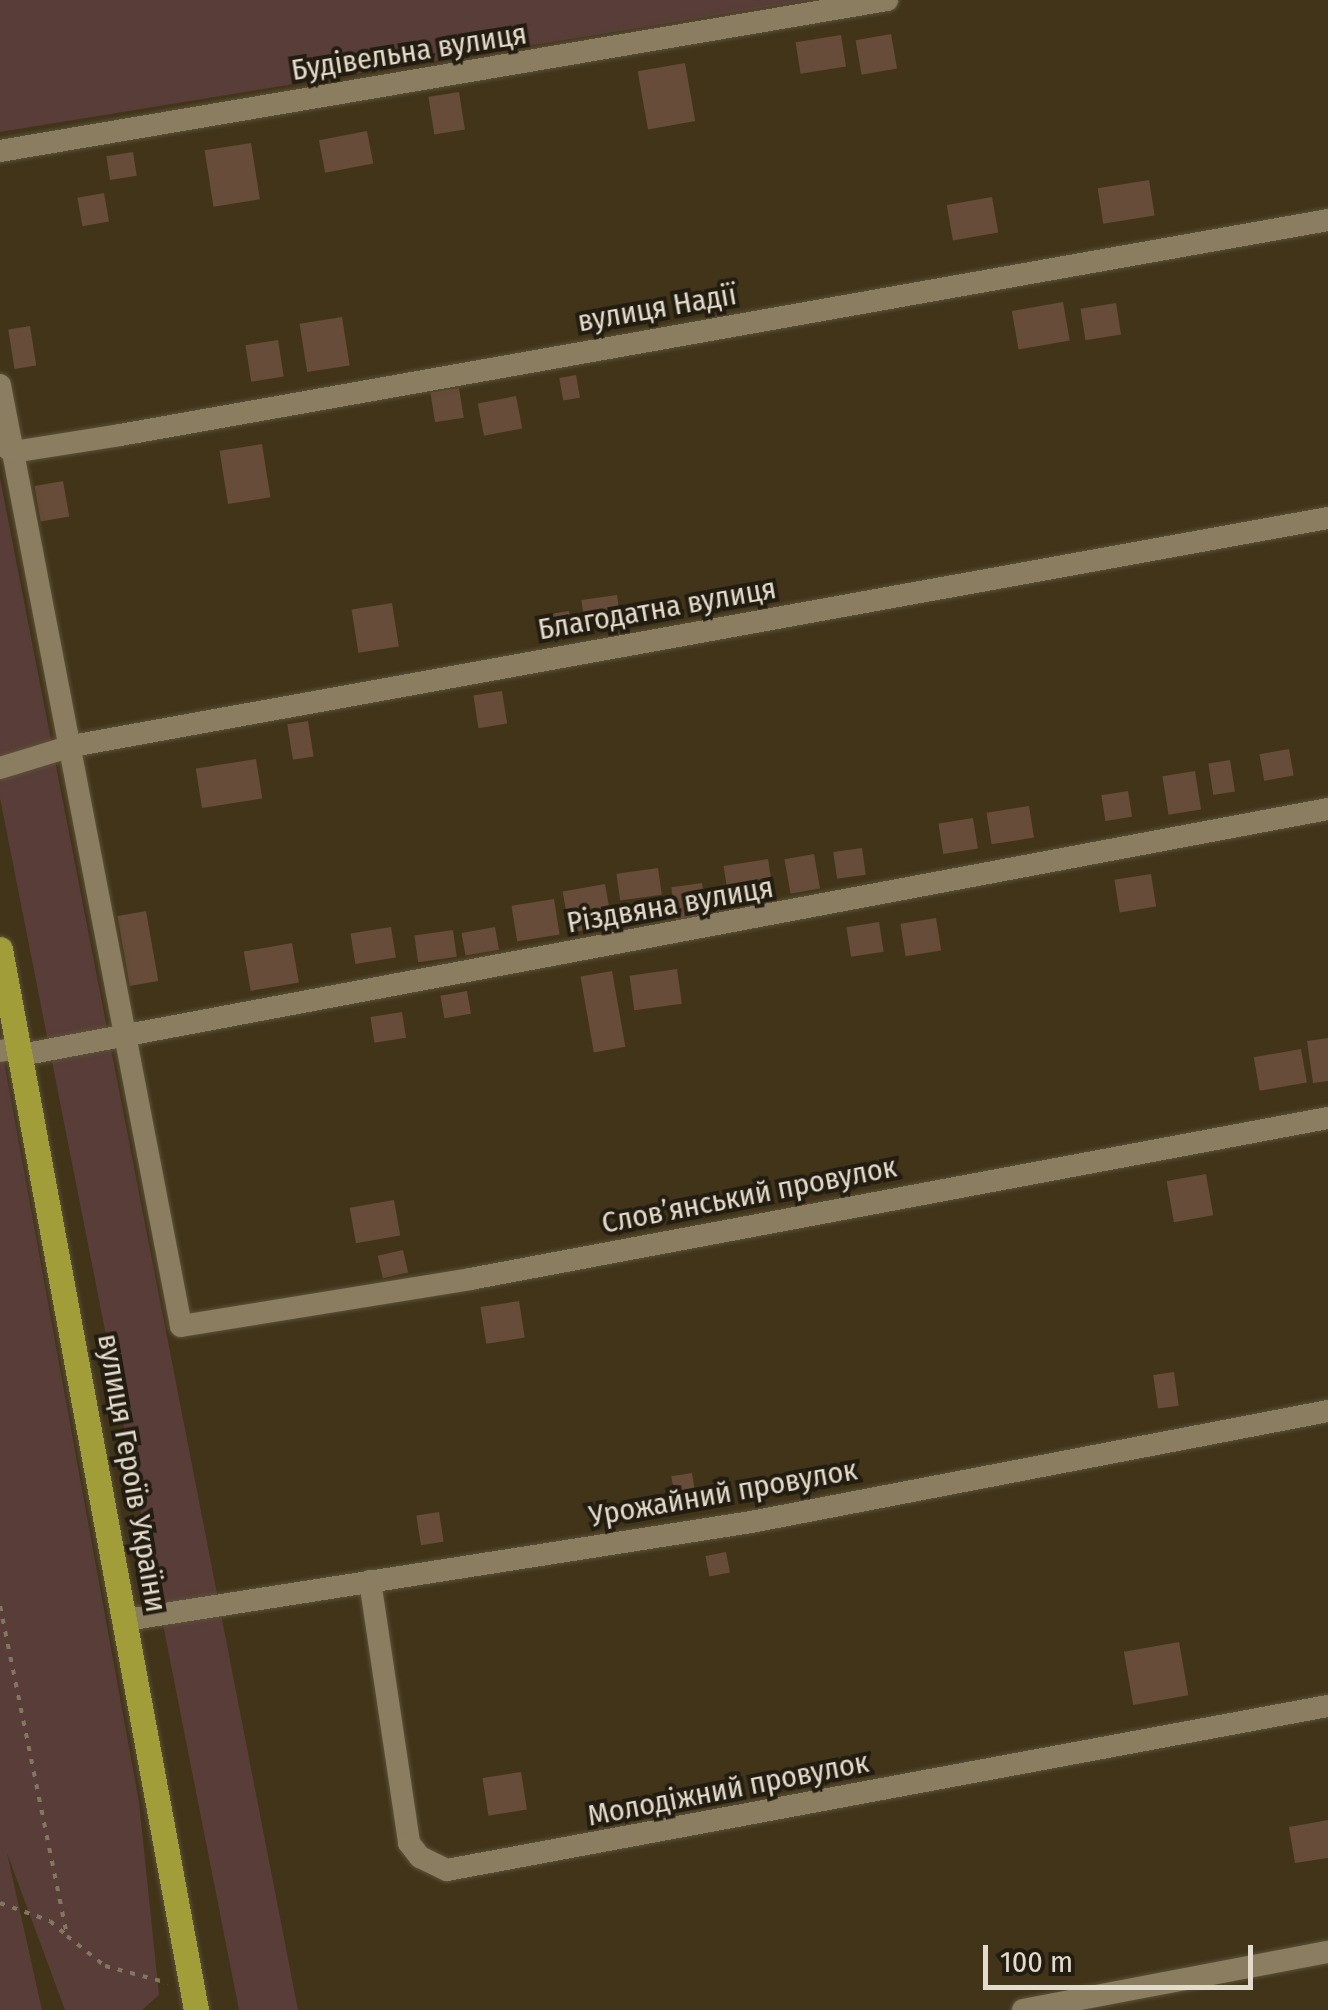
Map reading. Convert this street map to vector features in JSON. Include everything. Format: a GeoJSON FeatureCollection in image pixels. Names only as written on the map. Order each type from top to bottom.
{"type":"FeatureCollection","features":[{"type":"Feature","properties":{"kind":"main road","name":"вулиця Героїв України"},"geometry":{"type":"LineString","coordinates":[[0,948],[14,1051],[126,1620],[194,1999]]}},
{"type":"Feature","properties":{"kind":"street","name":"Будівельна вулиця"},"geometry":{"type":"LineString","coordinates":[[0,151],[888,0]]}},
{"type":"Feature","properties":{"kind":"street","name":"вулиця Надії"},"geometry":{"type":"LineString","coordinates":[[7,448],[1328,220]]}},
{"type":"Feature","properties":{"kind":"street"},"geometry":{"type":"LineString","coordinates":[[0,385],[7,448],[72,746],[126,1031]]}},
{"type":"Feature","properties":{"kind":"street","name":"Благодатна вулиця"},"geometry":{"type":"LineString","coordinates":[[0,768],[72,746],[1328,518]]}},
{"type":"Feature","properties":{"kind":"street","name":"Різдвяна вулиця"},"geometry":{"type":"LineString","coordinates":[[14,1051],[682,934],[1328,808]]}},
{"type":"Feature","properties":{"kind":"street","name":"Словʼянський провулок"},"geometry":{"type":"LineString","coordinates":[[126,1031],[181,1326],[470,1279],[1328,1118]]}},
{"type":"Feature","properties":{"kind":"street","name":"Урожайний провулок"},"geometry":{"type":"LineString","coordinates":[[126,1620],[751,1522],[1328,1411]]}},
{"type":"Feature","properties":{"kind":"street","name":"Молодіжний провулок"},"geometry":{"type":"LineString","coordinates":[[370,1581],[409,1843],[420,1857],[447,1870],[1328,1706]]}},
{"type":"Feature","properties":{"kind":"street"},"geometry":{"type":"LineString","coordinates":[[1023,2010],[1328,1952]]}},
{"type":"Feature","properties":{"kind":"path"},"geometry":{"type":"LineString","coordinates":[[0,1606],[67,1936]]}},
{"type":"Feature","properties":{"kind":"path"},"geometry":{"type":"LineString","coordinates":[[0,1903],[50,1921],[105,1966],[194,1999]]}},
{"type":"Feature","properties":{"kind":"shaded area"},"geometry":{"type":"Polygon","coordinates":[[[0,0],[810,0],[0,132],[0,0]]]}},
{"type":"Feature","properties":{"kind":"shaded area"},"geometry":{"type":"Polygon","coordinates":[[[0,478],[298,2010],[239,2010],[0,798],[0,478]]]}},
{"type":"Feature","properties":{"kind":"shaded area"},"geometry":{"type":"Polygon","coordinates":[[[0,1039],[139,1802],[159,1995],[142,2010],[65,2010],[7,1853],[42,2010],[0,2010],[0,1039]]]}},
{"type":"Feature","properties":{"kind":"building"},"geometry":{"type":"Polygon","coordinates":[[[891,34],[897,68],[862,75],[856,40],[891,34]]]}},
{"type":"Feature","properties":{"kind":"building"},"geometry":{"type":"Polygon","coordinates":[[[841,35],[846,67],[801,74],[796,42],[841,35]]]}},
{"type":"Feature","properties":{"kind":"building"},"geometry":{"type":"Polygon","coordinates":[[[685,63],[695,121],[648,129],[638,71],[685,63]]]}},
{"type":"Feature","properties":{"kind":"building"},"geometry":{"type":"Polygon","coordinates":[[[459,92],[465,130],[434,134],[428,97],[459,92]]]}},
{"type":"Feature","properties":{"kind":"building"},"geometry":{"type":"Polygon","coordinates":[[[367,131],[373,163],[325,173],[319,140],[367,131]]]}},
{"type":"Feature","properties":{"kind":"building"},"geometry":{"type":"Polygon","coordinates":[[[251,143],[260,199],[213,207],[205,150],[251,143]]]}},
{"type":"Feature","properties":{"kind":"building"},"geometry":{"type":"Polygon","coordinates":[[[133,152],[137,176],[110,180],[106,156],[133,152]]]}},
{"type":"Feature","properties":{"kind":"building"},"geometry":{"type":"Polygon","coordinates":[[[1149,180],[1155,216],[1103,224],[1098,188],[1149,180]]]}},
{"type":"Feature","properties":{"kind":"building"},"geometry":{"type":"Polygon","coordinates":[[[104,193],[109,222],[82,226],[77,198],[104,193]]]}},
{"type":"Feature","properties":{"kind":"building"},"geometry":{"type":"Polygon","coordinates":[[[992,197],[998,232],[953,240],[947,205],[992,197]]]}},
{"type":"Feature","properties":{"kind":"building"},"geometry":{"type":"Polygon","coordinates":[[[1063,302],[1070,340],[1019,349],[1012,311],[1063,302]]]}},
{"type":"Feature","properties":{"kind":"building"},"geometry":{"type":"Polygon","coordinates":[[[1116,303],[1121,335],[1085,340],[1080,309],[1116,303]]]}},
{"type":"Feature","properties":{"kind":"building"},"geometry":{"type":"Polygon","coordinates":[[[342,317],[350,365],[307,372],[300,324],[342,317]]]}},
{"type":"Feature","properties":{"kind":"building"},"geometry":{"type":"Polygon","coordinates":[[[30,326],[36,366],[15,369],[8,329],[30,326]]]}},
{"type":"Feature","properties":{"kind":"building"},"geometry":{"type":"Polygon","coordinates":[[[278,340],[284,377],[251,382],[245,345],[278,340]]]}},
{"type":"Feature","properties":{"kind":"building"},"geometry":{"type":"Polygon","coordinates":[[[576,375],[580,398],[563,401],[559,378],[576,375]]]}},
{"type":"Feature","properties":{"kind":"building"},"geometry":{"type":"Polygon","coordinates":[[[459,388],[464,418],[435,422],[430,393],[459,388]]]}},
{"type":"Feature","properties":{"kind":"building"},"geometry":{"type":"Polygon","coordinates":[[[516,396],[522,428],[484,436],[478,403],[516,396]]]}},
{"type":"Feature","properties":{"kind":"building"},"geometry":{"type":"Polygon","coordinates":[[[262,444],[270,497],[228,504],[220,451],[262,444]]]}},
{"type":"Feature","properties":{"kind":"building"},"geometry":{"type":"Polygon","coordinates":[[[63,481],[69,516],[41,521],[34,486],[63,481]]]}},
{"type":"Feature","properties":{"kind":"building"},"geometry":{"type":"Polygon","coordinates":[[[617,595],[620,617],[584,622],[581,600],[617,595]]]}},
{"type":"Feature","properties":{"kind":"building"},"geometry":{"type":"Polygon","coordinates":[[[392,603],[399,646],[358,653],[352,609],[392,603]]]}},
{"type":"Feature","properties":{"kind":"building"},"geometry":{"type":"Polygon","coordinates":[[[569,611],[573,637],[547,641],[543,615],[569,611]]]}},
{"type":"Feature","properties":{"kind":"building"},"geometry":{"type":"Polygon","coordinates":[[[502,691],[507,724],[479,728],[473,696],[502,691]]]}},
{"type":"Feature","properties":{"kind":"building"},"geometry":{"type":"Polygon","coordinates":[[[308,721],[314,757],[293,760],[287,724],[308,721]]]}},
{"type":"Feature","properties":{"kind":"building"},"geometry":{"type":"Polygon","coordinates":[[[1289,749],[1294,776],[1264,781],[1259,754],[1289,749]]]}},
{"type":"Feature","properties":{"kind":"building"},"geometry":{"type":"Polygon","coordinates":[[[256,759],[262,799],[202,808],[196,769],[256,759]]]}},
{"type":"Feature","properties":{"kind":"building"},"geometry":{"type":"Polygon","coordinates":[[[1230,760],[1235,792],[1213,795],[1208,763],[1230,760]]]}},
{"type":"Feature","properties":{"kind":"building"},"geometry":{"type":"Polygon","coordinates":[[[1195,771],[1201,810],[1169,815],[1162,776],[1195,771]]]}},
{"type":"Feature","properties":{"kind":"building"},"geometry":{"type":"Polygon","coordinates":[[[1128,791],[1132,817],[1105,821],[1101,795],[1128,791]]]}},
{"type":"Feature","properties":{"kind":"building"},"geometry":{"type":"Polygon","coordinates":[[[1029,806],[1034,838],[992,844],[987,813],[1029,806]]]}},
{"type":"Feature","properties":{"kind":"building"},"geometry":{"type":"Polygon","coordinates":[[[973,818],[978,849],[943,854],[938,823],[973,818]]]}},
{"type":"Feature","properties":{"kind":"building"},"geometry":{"type":"Polygon","coordinates":[[[862,848],[866,875],[837,879],[833,852],[862,848]]]}},
{"type":"Feature","properties":{"kind":"building"},"geometry":{"type":"Polygon","coordinates":[[[814,854],[820,888],[791,894],[784,859],[814,854]]]}},
{"type":"Feature","properties":{"kind":"building"},"geometry":{"type":"Polygon","coordinates":[[[768,859],[773,892],[729,899],[724,866],[768,859]]]}},
{"type":"Feature","properties":{"kind":"building"},"geometry":{"type":"Polygon","coordinates":[[[658,868],[662,895],[620,901],[616,874],[658,868]]]}},
{"type":"Feature","properties":{"kind":"building"},"geometry":{"type":"Polygon","coordinates":[[[1151,874],[1156,907],[1120,912],[1114,880],[1151,874]]]}},
{"type":"Feature","properties":{"kind":"building"},"geometry":{"type":"Polygon","coordinates":[[[702,883],[707,918],[676,922],[671,887],[702,883]]]}},
{"type":"Feature","properties":{"kind":"building"},"geometry":{"type":"Polygon","coordinates":[[[605,884],[612,925],[570,933],[563,891],[605,884]]]}},
{"type":"Feature","properties":{"kind":"building"},"geometry":{"type":"Polygon","coordinates":[[[554,899],[560,935],[517,941],[512,906],[554,899]]]}},
{"type":"Feature","properties":{"kind":"building"},"geometry":{"type":"Polygon","coordinates":[[[146,911],[158,981],[130,986],[117,916],[146,911]]]}},
{"type":"Feature","properties":{"kind":"building"},"geometry":{"type":"Polygon","coordinates":[[[936,918],[941,951],[906,956],[900,924],[936,918]]]}},
{"type":"Feature","properties":{"kind":"building"},"geometry":{"type":"Polygon","coordinates":[[[879,922],[884,952],[851,957],[846,927],[879,922]]]}},
{"type":"Feature","properties":{"kind":"building"},"geometry":{"type":"Polygon","coordinates":[[[391,927],[396,958],[355,964],[351,933],[391,927]]]}},
{"type":"Feature","properties":{"kind":"building"},"geometry":{"type":"Polygon","coordinates":[[[495,927],[499,950],[466,956],[462,933],[495,927]]]}},
{"type":"Feature","properties":{"kind":"building"},"geometry":{"type":"Polygon","coordinates":[[[453,930],[457,957],[418,962],[414,935],[453,930]]]}},
{"type":"Feature","properties":{"kind":"building"},"geometry":{"type":"Polygon","coordinates":[[[292,943],[299,982],[251,991],[244,952],[292,943]]]}},
{"type":"Feature","properties":{"kind":"building"},"geometry":{"type":"Polygon","coordinates":[[[677,969],[682,1004],[634,1010],[629,976],[677,969]]]}},
{"type":"Feature","properties":{"kind":"building"},"geometry":{"type":"Polygon","coordinates":[[[612,971],[625,1047],[594,1052],[580,977],[612,971]]]}},
{"type":"Feature","properties":{"kind":"building"},"geometry":{"type":"Polygon","coordinates":[[[467,991],[471,1014],[444,1018],[440,996],[467,991]]]}},
{"type":"Feature","properties":{"kind":"building"},"geometry":{"type":"Polygon","coordinates":[[[402,1012],[406,1038],[374,1043],[370,1017],[402,1012]]]}},
{"type":"Feature","properties":{"kind":"building"},"geometry":{"type":"Polygon","coordinates":[[[1328,1038],[1328,1081],[1313,1083],[1307,1041],[1328,1038]]]}},
{"type":"Feature","properties":{"kind":"building"},"geometry":{"type":"Polygon","coordinates":[[[1301,1049],[1307,1082],[1260,1091],[1254,1057],[1301,1049]]]}},
{"type":"Feature","properties":{"kind":"building"},"geometry":{"type":"Polygon","coordinates":[[[1206,1174],[1213,1215],[1174,1222],[1167,1181],[1206,1174]]]}},
{"type":"Feature","properties":{"kind":"building"},"geometry":{"type":"Polygon","coordinates":[[[394,1200],[400,1235],[356,1243],[350,1208],[394,1200]]]}},
{"type":"Feature","properties":{"kind":"building"},"geometry":{"type":"Polygon","coordinates":[[[403,1250],[408,1272],[383,1278],[378,1256],[403,1250]]]}},
{"type":"Feature","properties":{"kind":"building"},"geometry":{"type":"Polygon","coordinates":[[[519,1301],[525,1338],[486,1344],[480,1307],[519,1301]]]}},
{"type":"Feature","properties":{"kind":"building"},"geometry":{"type":"Polygon","coordinates":[[[1174,1372],[1179,1406],[1158,1409],[1153,1375],[1174,1372]]]}},
{"type":"Feature","properties":{"kind":"building"},"geometry":{"type":"Polygon","coordinates":[[[692,1473],[697,1506],[676,1509],[671,1476],[692,1473]]]}},
{"type":"Feature","properties":{"kind":"building"},"geometry":{"type":"Polygon","coordinates":[[[439,1512],[444,1542],[421,1545],[416,1516],[439,1512]]]}},
{"type":"Feature","properties":{"kind":"building"},"geometry":{"type":"Polygon","coordinates":[[[726,1552],[730,1573],[709,1577],[705,1556],[726,1552]]]}},
{"type":"Feature","properties":{"kind":"building"},"geometry":{"type":"Polygon","coordinates":[[[1179,1642],[1188,1695],[1133,1705],[1124,1652],[1179,1642]]]}},
{"type":"Feature","properties":{"kind":"building"},"geometry":{"type":"Polygon","coordinates":[[[521,1772],[527,1810],[488,1816],[482,1778],[521,1772]]]}},
{"type":"Feature","properties":{"kind":"building"},"geometry":{"type":"Polygon","coordinates":[[[1328,1820],[1328,1858],[1295,1863],[1289,1827],[1328,1820]]]}}]}
